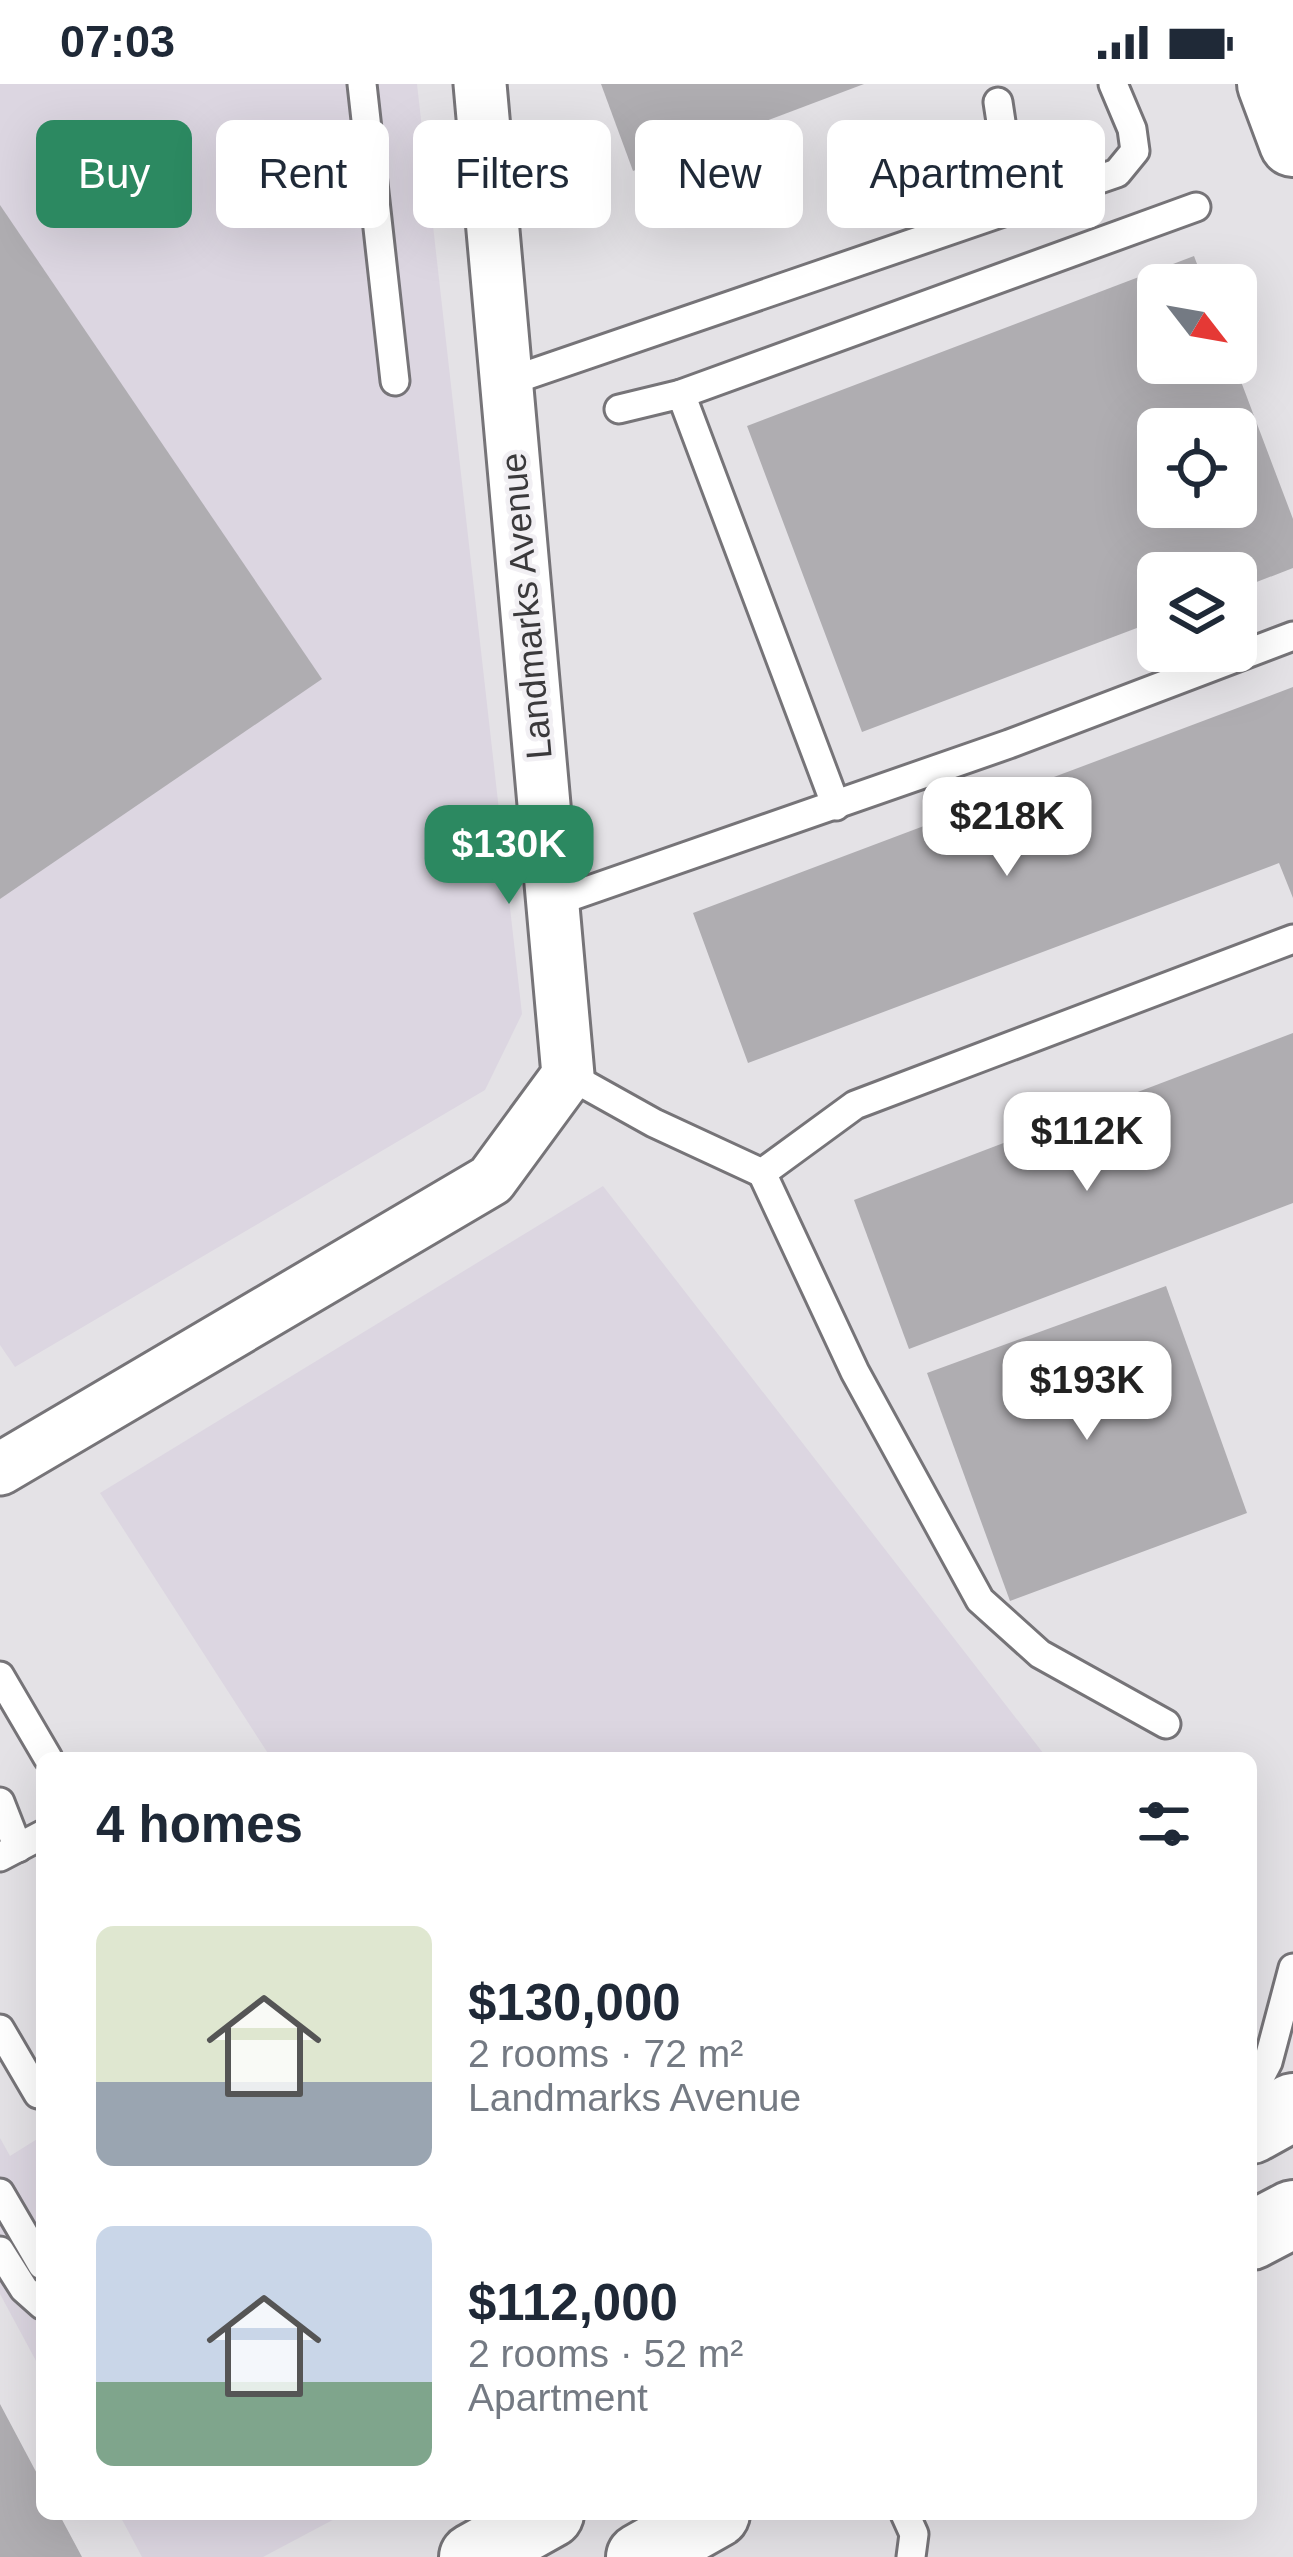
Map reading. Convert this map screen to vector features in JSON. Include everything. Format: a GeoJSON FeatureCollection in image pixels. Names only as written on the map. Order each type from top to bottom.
{"type":"FeatureCollection","features":[{"type":"Feature","properties":{"kind":"main road"},"geometry":{"type":"LineString","coordinates":[[1271,84],[1293,143]]}},
{"type":"Feature","properties":{"kind":"main road"},"geometry":{"type":"LineString","coordinates":[[1257,2127],[1293,2107]]}},
{"type":"Feature","properties":{"kind":"main road"},"geometry":{"type":"LineString","coordinates":[[1257,2233],[1293,2214]]}},
{"type":"Feature","properties":{"kind":"main road"},"geometry":{"type":"LineString","coordinates":[[473,2557],[546,2520]]}},
{"type":"Feature","properties":{"kind":"main road"},"geometry":{"type":"LineString","coordinates":[[640,2557],[705,2520]]}},
{"type":"Feature","properties":{"kind":"street","name":"Landmarks Avenue"},"geometry":{"type":"LineString","coordinates":[[481,84],[568,1075]]}},
{"type":"Feature","properties":{"kind":"street"},"geometry":{"type":"LineString","coordinates":[[0,1469],[491,1180],[568,1075]]}},
{"type":"Feature","properties":{"kind":"lane"},"geometry":{"type":"LineString","coordinates":[[362,84],[395,381]]}},
{"type":"Feature","properties":{"kind":"lane"},"geometry":{"type":"LineString","coordinates":[[507,382],[1117,173],[1135,151],[1132,129],[1113,84]]}},
{"type":"Feature","properties":{"kind":"lane"},"geometry":{"type":"LineString","coordinates":[[944,232],[1009,175],[998,102]]}},
{"type":"Feature","properties":{"kind":"lane"},"geometry":{"type":"LineString","coordinates":[[620,409],[681,394],[1196,207]]}},
{"type":"Feature","properties":{"kind":"lane"},"geometry":{"type":"LineString","coordinates":[[681,394],[836,806]]}},
{"type":"Feature","properties":{"kind":"lane"},"geometry":{"type":"LineString","coordinates":[[552,903],[836,806],[1293,636]]}},
{"type":"Feature","properties":{"kind":"lane"},"geometry":{"type":"LineString","coordinates":[[762,1173],[855,1105],[1293,939]]}},
{"type":"Feature","properties":{"kind":"lane"},"geometry":{"type":"LineString","coordinates":[[568,1075],[654,1124],[762,1173],[855,1372],[980,1600],[1040,1654],[1166,1724]]}},
{"type":"Feature","properties":{"kind":"lane"},"geometry":{"type":"LineString","coordinates":[[0,1676],[45,1752]]}},
{"type":"Feature","properties":{"kind":"lane"},"geometry":{"type":"LineString","coordinates":[[0,1802],[20,1847]]}},
{"type":"Feature","properties":{"kind":"lane"},"geometry":{"type":"LineString","coordinates":[[1257,2083],[1268,2062],[1293,1968]]}},
{"type":"Feature","properties":{"kind":"lane"},"geometry":{"type":"LineString","coordinates":[[0,2029],[36,2091]]}},
{"type":"Feature","properties":{"kind":"lane"},"geometry":{"type":"LineString","coordinates":[[0,2193],[36,2255]]}},
{"type":"Feature","properties":{"kind":"lane"},"geometry":{"type":"LineString","coordinates":[[0,2252],[36,2300]]}},
{"type":"Feature","properties":{"kind":"lane"},"geometry":{"type":"LineString","coordinates":[[907,2520],[914,2534],[910,2557]]}},
{"type":"Feature","properties":{"kind":"shaded area"},"geometry":{"type":"Polygon","coordinates":[[[0,84],[417,84],[421,120],[413,120],[413,228],[433,228],[522,1014],[485,1090],[15,1367],[0,1345],[0,84]]]}},
{"type":"Feature","properties":{"kind":"shaded area"},"geometry":{"type":"Polygon","coordinates":[[[603,1186],[1042,1752],[267,1752],[100,1493],[603,1186]]]}},
{"type":"Feature","properties":{"kind":"shaded area"},"geometry":{"type":"Polygon","coordinates":[[[0,2138],[10,2156],[36,2140],[36,2361],[0,2294],[0,2138]]]}},
{"type":"Feature","properties":{"kind":"shaded area"},"geometry":{"type":"Polygon","coordinates":[[[122,2520],[333,2520],[263,2557],[142,2557],[122,2520]]]}},
{"type":"Feature","properties":{"kind":"building"},"geometry":{"type":"Polygon","coordinates":[[[601,84],[864,84],[768,120],[635,120],[633,171],[601,84]]]}},
{"type":"Feature","properties":{"kind":"building"},"geometry":{"type":"Polygon","coordinates":[[[0,205],[322,679],[0,899],[0,205]]]}},
{"type":"Feature","properties":{"kind":"building"},"geometry":{"type":"Polygon","coordinates":[[[1194,256],[1197,264],[1173,264],[1194,256]]]}},
{"type":"Feature","properties":{"kind":"building"},"geometry":{"type":"Polygon","coordinates":[[[1137,278],[1137,384],[1242,384],[1251,408],[1137,408],[1137,528],[1257,528],[1257,424],[1293,519],[1293,568],[1257,582],[1257,552],[1137,552],[1137,628],[862,732],[747,426],[1137,278]]]}},
{"type":"Feature","properties":{"kind":"building"},"geometry":{"type":"Polygon","coordinates":[[[1293,687],[1293,898],[1279,863],[748,1063],[693,913],[1293,687]]]}},
{"type":"Feature","properties":{"kind":"building"},"geometry":{"type":"Polygon","coordinates":[[[1293,1033],[1293,1203],[909,1349],[854,1200],[1293,1033]]]}},
{"type":"Feature","properties":{"kind":"building"},"geometry":{"type":"Polygon","coordinates":[[[1166,1286],[1247,1513],[1010,1601],[927,1373],[1166,1286]]]}},
{"type":"Feature","properties":{"kind":"building"},"geometry":{"type":"Polygon","coordinates":[[[0,2404],[36,2472],[36,2520],[62,2520],[82,2557],[0,2557],[0,2404]]]}}]}
